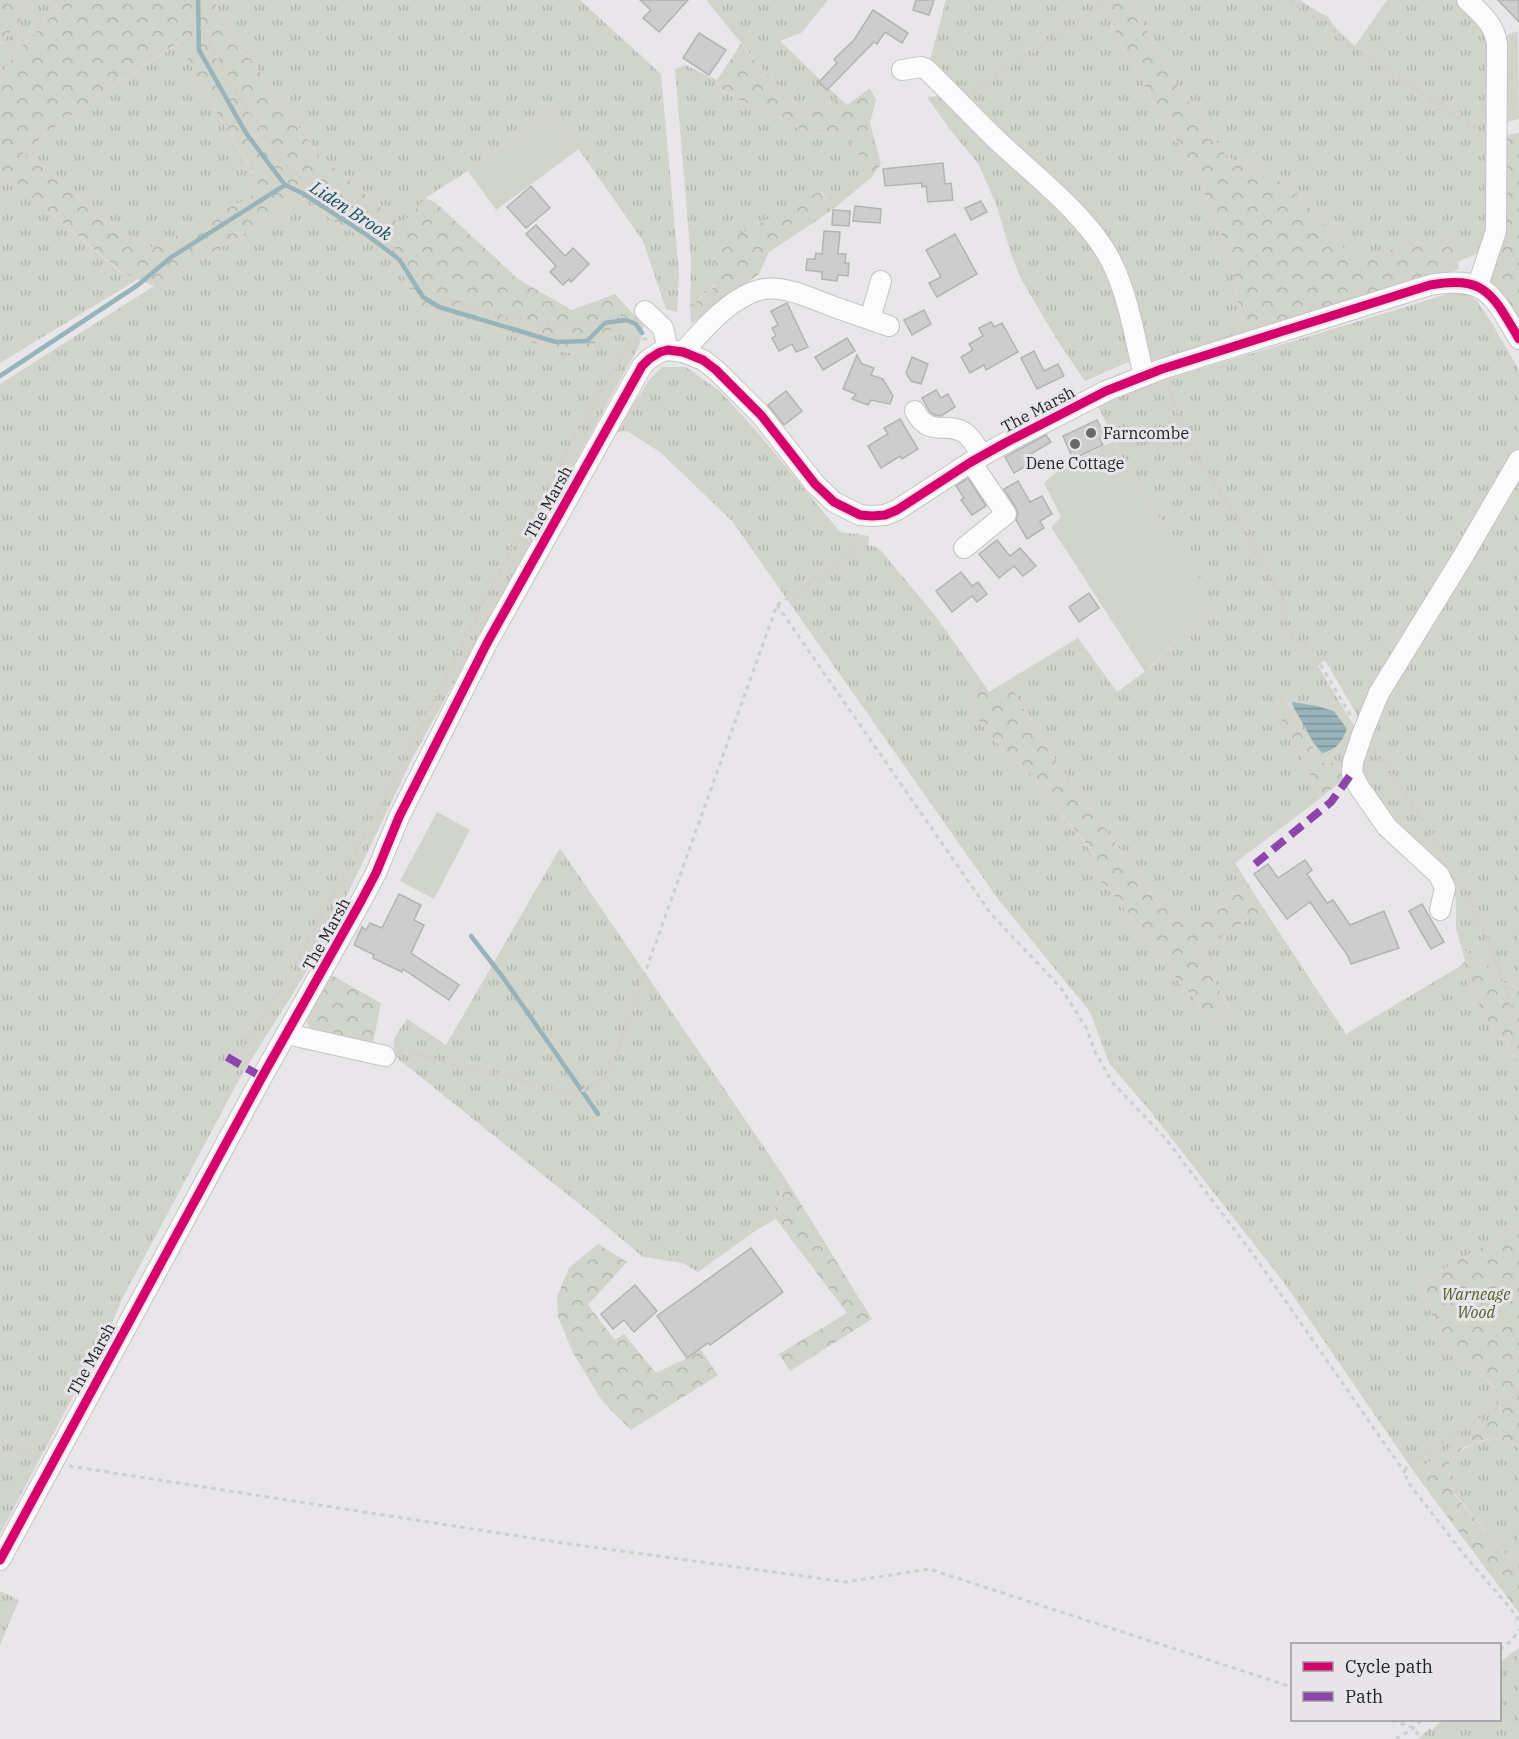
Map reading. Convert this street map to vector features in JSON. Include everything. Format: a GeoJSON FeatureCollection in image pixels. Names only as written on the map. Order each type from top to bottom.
{"type":"FeatureCollection","features":[{"type":"Feature","properties":{"kind":"street"},"geometry":{"type":"LineString","coordinates":[[1467,0],[1489,22],[1495,33],[1497,44],[1496,231],[1478,285],[1494,300],[1519,339]]}},
{"type":"Feature","properties":{"kind":"street"},"geometry":{"type":"LineString","coordinates":[[902,70],[921,67],[926,69],[996,139],[1064,202],[1104,248],[1111,260],[1153,373]]}},
{"type":"Feature","properties":{"kind":"street"},"geometry":{"type":"LineString","coordinates":[[870,319],[880,281]]}},
{"type":"Feature","properties":{"kind":"street","name":"The Marsh"},"geometry":{"type":"LineString","coordinates":[[860,515],[872,516],[897,510],[976,459],[1083,402],[1153,373],[1430,285],[1456,282],[1478,285]]}},
{"type":"Feature","properties":{"kind":"street","name":"The Marsh"},"geometry":{"type":"LineString","coordinates":[[0,1560],[370,883],[399,817],[487,642],[642,366],[649,359],[670,351],[732,304],[753,292],[766,289],[789,291],[889,326]]}},
{"type":"Feature","properties":{"kind":"street"},"geometry":{"type":"LineString","coordinates":[[645,311],[663,328],[670,351],[703,360],[716,370],[761,415],[815,484],[843,508],[860,515]]}},
{"type":"Feature","properties":{"kind":"street"},"geometry":{"type":"LineString","coordinates":[[915,411],[922,423],[928,426],[954,428],[965,433],[972,440],[976,459],[1006,514],[964,548]]}},
{"type":"Feature","properties":{"kind":"street"},"geometry":{"type":"LineString","coordinates":[[1440,910],[1445,888],[1439,875],[1388,827],[1366,798],[1352,773],[1353,762],[1379,693],[1519,460]]}},
{"type":"Feature","properties":{"kind":"street"},"geometry":{"type":"LineString","coordinates":[[287,1034],[385,1056]]}},
{"type":"Feature","properties":{"kind":"path"},"geometry":{"type":"LineString","coordinates":[[958,102],[1107,0]]}},
{"type":"Feature","properties":{"kind":"path"},"geometry":{"type":"LineString","coordinates":[[1290,0],[1310,16],[1327,21],[1343,41],[1357,51],[1476,128],[1496,138]]}},
{"type":"Feature","properties":{"kind":"path"},"geometry":{"type":"LineString","coordinates":[[201,26],[233,86],[282,162],[393,248],[432,292],[451,301],[499,315],[578,327],[612,317],[645,311]]}},
{"type":"Feature","properties":{"kind":"path"},"geometry":{"type":"LineString","coordinates":[[227,1056],[241,1050],[286,980],[387,792],[504,563],[630,342],[636,339],[649,340],[670,351]]}},
{"type":"Feature","properties":{"kind":"path"},"geometry":{"type":"LineString","coordinates":[[1153,373],[1194,452],[1232,509],[1280,594],[1285,607],[1287,627],[1293,638],[1313,652],[1366,740],[1396,780],[1450,861]]}},
{"type":"Feature","properties":{"kind":"path"},"geometry":{"type":"LineString","coordinates":[[385,1056],[393,1049],[576,1095],[609,1073],[777,606],[854,553],[860,515]]}},
{"type":"Feature","properties":{"kind":"path"},"geometry":{"type":"LineString","coordinates":[[777,606],[991,914],[1061,988],[1087,1029],[1095,1052],[1113,1083],[1166,1138],[1248,1248],[1405,1473],[1407,1481],[1466,1557],[1516,1615],[1519,1624]]}},
{"type":"Feature","properties":{"kind":"path"},"geometry":{"type":"LineString","coordinates":[[1459,879],[1496,958],[1509,999],[1510,1014],[1519,1029]]}},
{"type":"Feature","properties":{"kind":"path"},"geometry":{"type":"LineString","coordinates":[[1519,1356],[1519,1366]]}},
{"type":"Feature","properties":{"kind":"path"},"geometry":{"type":"LineString","coordinates":[[1405,1473],[1406,1468],[1417,1459],[1515,1397],[1519,1392]]}},
{"type":"Feature","properties":{"kind":"path"},"geometry":{"type":"LineString","coordinates":[[0,1439],[33,1457],[52,1463],[563,1543],[846,1582],[929,1569],[1291,1686]]}},
{"type":"Feature","properties":{"kind":"path"},"geometry":{"type":"LineString","coordinates":[[1501,1649],[1519,1630]]}},
{"type":"Feature","properties":{"kind":"path"},"geometry":{"type":"LineString","coordinates":[[1397,1721],[1414,1728],[1421,1739]]}},
{"type":"Feature","properties":{"kind":"path"},"geometry":{"type":"LineString","coordinates":[[1396,1739],[1414,1728],[1419,1721]]}},
{"type":"Feature","properties":{"kind":"green space"},"geometry":{"type":"Polygon","coordinates":[[[0,0],[33,0],[13,30],[0,44],[0,0]]]}},
{"type":"Feature","properties":{"kind":"green space"},"geometry":{"type":"Polygon","coordinates":[[[33,0],[61,0],[63,5],[17,51],[0,76],[0,44],[13,30],[33,0]]]}},
{"type":"Feature","properties":{"kind":"green space"},"geometry":{"type":"Polygon","coordinates":[[[61,0],[217,0],[216,10],[317,153],[401,225],[425,198],[435,202],[518,279],[572,310],[615,294],[644,326],[622,327],[609,331],[588,350],[578,353],[561,352],[425,309],[417,304],[401,271],[380,248],[329,218],[308,197],[154,286],[121,272],[0,171],[0,76],[17,51],[63,5],[61,0]],[[179,42],[64,120],[22,153],[51,172],[105,223],[153,248],[253,195],[254,173],[207,97],[179,42]]]}},
{"type":"Feature","properties":{"kind":"green space"},"geometry":{"type":"Polygon","coordinates":[[[217,0],[580,0],[661,74],[679,274],[677,312],[666,309],[643,241],[552,111],[468,171],[425,198],[402,226],[317,153],[216,10],[217,0]]]}},
{"type":"Feature","properties":{"kind":"green space"},"geometry":{"type":"Polygon","coordinates":[[[706,0],[828,0],[801,33],[780,41],[838,97],[821,109],[806,113],[763,70],[706,0]]]}},
{"type":"Feature","properties":{"kind":"green space"},"geometry":{"type":"Polygon","coordinates":[[[946,0],[1103,0],[1103,7],[1128,57],[1198,177],[1230,258],[1246,334],[1148,362],[1123,264],[930,60],[946,0]]]}},
{"type":"Feature","properties":{"kind":"green space"},"geometry":{"type":"Polygon","coordinates":[[[1103,0],[1131,0],[1168,72],[1227,157],[1268,173],[1299,195],[1353,259],[1449,236],[1459,269],[1246,334],[1230,258],[1198,177],[1128,57],[1103,7],[1103,0]]]}},
{"type":"Feature","properties":{"kind":"green space"},"geometry":{"type":"Polygon","coordinates":[[[1131,0],[1300,0],[1328,17],[1338,31],[1355,46],[1387,0],[1457,0],[1482,26],[1491,40],[1487,242],[1479,253],[1457,262],[1449,236],[1353,260],[1299,195],[1268,173],[1227,157],[1168,72],[1131,0]]]}},
{"type":"Feature","properties":{"kind":"green space"},"geometry":{"type":"Polygon","coordinates":[[[1518,31],[1519,119],[1504,123],[1505,39],[1509,34],[1518,31]]]}},
{"type":"Feature","properties":{"kind":"green space"},"geometry":{"type":"Polygon","coordinates":[[[180,42],[207,97],[254,174],[253,196],[153,248],[105,223],[51,172],[22,153],[64,120],[180,42]]]}},
{"type":"Feature","properties":{"kind":"green space"},"geometry":{"type":"Polygon","coordinates":[[[741,44],[763,70],[806,113],[821,109],[838,97],[847,105],[870,88],[876,100],[870,123],[881,164],[871,178],[847,134],[804,133],[788,122],[737,99],[719,88],[717,80],[741,44]]]}},
{"type":"Feature","properties":{"kind":"green space"},"geometry":{"type":"Polygon","coordinates":[[[685,65],[717,80],[719,89],[788,122],[804,133],[847,134],[871,178],[831,211],[821,191],[690,307],[691,260],[675,69],[685,65]]]}},
{"type":"Feature","properties":{"kind":"green space"},"geometry":{"type":"Polygon","coordinates":[[[927,97],[945,97],[1067,212],[1107,264],[1135,359],[1085,381],[1059,343],[1021,279],[997,207],[979,165],[927,97]]]}},
{"type":"Feature","properties":{"kind":"green space"},"geometry":{"type":"Polygon","coordinates":[[[552,111],[579,149],[496,210],[468,171],[552,111]]]}},
{"type":"Feature","properties":{"kind":"green space"},"geometry":{"type":"Polygon","coordinates":[[[1519,133],[1519,325],[1485,280],[1500,136],[1519,133]]]}},
{"type":"Feature","properties":{"kind":"green space"},"geometry":{"type":"Polygon","coordinates":[[[0,171],[120,272],[138,279],[0,363],[0,171]]]}},
{"type":"Feature","properties":{"kind":"green space"},"geometry":{"type":"Polygon","coordinates":[[[820,191],[831,211],[769,252],[759,274],[691,324],[690,307],[716,285],[712,249],[820,191]]]}},
{"type":"Feature","properties":{"kind":"green space"},"geometry":{"type":"Polygon","coordinates":[[[308,197],[329,218],[380,248],[401,271],[417,304],[425,309],[561,352],[578,353],[588,350],[609,331],[622,327],[644,326],[639,346],[412,759],[335,920],[305,974],[241,1076],[0,1534],[0,384],[154,286],[308,197]]]}},
{"type":"Feature","properties":{"kind":"green space"},"geometry":{"type":"Polygon","coordinates":[[[1447,294],[1470,295],[1478,302],[1519,370],[1519,454],[1360,720],[1325,660],[1318,666],[1356,729],[1344,779],[1339,763],[1321,762],[1285,697],[1274,705],[1322,797],[1235,863],[1248,884],[1205,921],[1185,921],[1158,902],[1046,747],[1007,681],[1078,638],[1117,692],[1151,667],[1180,636],[1218,613],[1168,528],[1146,499],[1127,467],[1096,402],[1447,294]],[[1292,703],[1313,742],[1342,723],[1334,711],[1292,703]]]}},
{"type":"Feature","properties":{"kind":"green space"},"geometry":{"type":"Polygon","coordinates":[[[662,367],[686,367],[721,392],[760,435],[840,532],[869,536],[868,545],[882,552],[934,614],[979,677],[972,711],[1011,760],[1024,766],[1095,856],[1094,874],[1119,901],[1180,983],[1212,1019],[1231,1010],[1198,952],[1264,909],[1346,1034],[1459,967],[1492,1028],[1519,1063],[1519,1227],[1420,1282],[1447,1346],[1494,1388],[1502,1415],[1414,1472],[1285,1284],[1151,1112],[1109,1063],[1090,1012],[998,899],[732,521],[660,452],[627,431],[615,432],[650,379],[662,367]]]}},
{"type":"Feature","properties":{"kind":"green space"},"geometry":{"type":"Polygon","coordinates":[[[1114,441],[1146,499],[1187,553],[1218,613],[1180,636],[1145,672],[1051,527],[1061,517],[1044,483],[1063,466],[1114,441]]]}},
{"type":"Feature","properties":{"kind":"green space"},"geometry":{"type":"Polygon","coordinates":[[[1519,472],[1519,989],[1495,979],[1485,964],[1462,949],[1456,929],[1456,900],[1448,870],[1385,820],[1359,768],[1387,688],[1519,472]]]}},
{"type":"Feature","properties":{"kind":"green space"},"geometry":{"type":"Polygon","coordinates":[[[979,677],[989,692],[1007,681],[1046,747],[1158,902],[1185,921],[1205,921],[1248,884],[1264,909],[1198,952],[1231,1011],[1212,1019],[1180,983],[1119,901],[1094,874],[1095,855],[1024,766],[1011,760],[972,711],[979,677]]]}},
{"type":"Feature","properties":{"kind":"green space"},"geometry":{"type":"Polygon","coordinates":[[[1284,696],[1321,762],[1339,763],[1344,779],[1322,797],[1274,706],[1284,696]]]}},
{"type":"Feature","properties":{"kind":"green space"},"geometry":{"type":"Polygon","coordinates":[[[437,812],[470,830],[434,899],[400,881],[437,812]]]}},
{"type":"Feature","properties":{"kind":"green space"},"geometry":{"type":"Polygon","coordinates":[[[560,848],[785,1178],[773,1212],[776,1219],[758,1229],[698,1272],[683,1263],[643,1257],[397,1058],[394,1046],[395,1037],[407,1019],[446,1045],[560,848]]]}},
{"type":"Feature","properties":{"kind":"green space"},"geometry":{"type":"Polygon","coordinates":[[[1462,949],[1485,964],[1495,979],[1519,989],[1519,1063],[1492,1028],[1459,967],[1465,961],[1462,949]]]}},
{"type":"Feature","properties":{"kind":"green space"},"geometry":{"type":"Polygon","coordinates":[[[330,974],[381,1003],[373,1043],[356,1043],[312,1031],[306,1022],[330,974]]]}},
{"type":"Feature","properties":{"kind":"green space"},"geometry":{"type":"Polygon","coordinates":[[[785,1178],[872,1319],[790,1371],[779,1354],[847,1313],[776,1219],[773,1212],[785,1178]]]}},
{"type":"Feature","properties":{"kind":"green space","name":"Warneage Wood"},"geometry":{"type":"Polygon","coordinates":[[[1519,1227],[1519,1448],[1499,1438],[1484,1440],[1463,1448],[1449,1461],[1449,1473],[1453,1493],[1519,1570],[1519,1613],[1414,1472],[1502,1414],[1494,1387],[1447,1346],[1420,1282],[1519,1227]]]}},
{"type":"Feature","properties":{"kind":"green space"},"geometry":{"type":"Polygon","coordinates":[[[598,1244],[627,1262],[588,1305],[615,1340],[624,1334],[656,1373],[700,1349],[718,1375],[631,1430],[602,1401],[573,1353],[558,1317],[557,1297],[569,1268],[598,1244]]]}},
{"type":"Feature","properties":{"kind":"green space"},"geometry":{"type":"Polygon","coordinates":[[[1499,1438],[1519,1448],[1519,1570],[1453,1492],[1449,1473],[1449,1461],[1460,1452],[1478,1443],[1499,1438]]]}},
{"type":"Feature","properties":{"kind":"green space"},"geometry":{"type":"Polygon","coordinates":[[[0,1591],[19,1600],[0,1645],[0,1591]]]}},
{"type":"Feature","properties":{"kind":"green space"},"geometry":{"type":"Polygon","coordinates":[[[1519,1648],[1519,1739],[1418,1739],[1441,1721],[1501,1721],[1501,1661],[1519,1648]]]}},
{"type":"Feature","properties":{"kind":"water"},"geometry":{"type":"Polygon","coordinates":[[[1293,702],[1334,711],[1347,729],[1338,745],[1322,753],[1313,742],[1293,702]]]}},
{"type":"Feature","properties":{"kind":"building"},"geometry":{"type":"Polygon","coordinates":[[[640,0],[688,0],[659,32],[643,18],[651,10],[640,0]]]}},
{"type":"Feature","properties":{"kind":"building"},"geometry":{"type":"Polygon","coordinates":[[[916,0],[934,0],[929,15],[913,10],[916,0]]]}},
{"type":"Feature","properties":{"kind":"building"},"geometry":{"type":"Polygon","coordinates":[[[1498,0],[1519,0],[1519,22],[1498,0]]]}},
{"type":"Feature","properties":{"kind":"building"},"geometry":{"type":"Polygon","coordinates":[[[873,10],[908,33],[902,43],[885,32],[877,44],[874,42],[827,90],[819,82],[837,63],[834,59],[854,40],[873,10]]]}},
{"type":"Feature","properties":{"kind":"building"},"geometry":{"type":"Polygon","coordinates":[[[699,33],[726,50],[709,75],[683,58],[699,33]]]}},
{"type":"Feature","properties":{"kind":"building"},"geometry":{"type":"Polygon","coordinates":[[[943,163],[945,184],[951,183],[953,200],[928,202],[926,186],[922,187],[922,183],[885,186],[883,169],[943,163]]]}},
{"type":"Feature","properties":{"kind":"building"},"geometry":{"type":"Polygon","coordinates":[[[531,186],[550,208],[526,228],[507,207],[531,186]]]}},
{"type":"Feature","properties":{"kind":"building"},"geometry":{"type":"Polygon","coordinates":[[[981,201],[987,212],[971,220],[965,208],[981,201]]]}},
{"type":"Feature","properties":{"kind":"building"},"geometry":{"type":"Polygon","coordinates":[[[855,206],[881,209],[880,223],[853,221],[855,206]]]}},
{"type":"Feature","properties":{"kind":"building"},"geometry":{"type":"Polygon","coordinates":[[[833,210],[850,211],[849,226],[832,225],[833,210]]]}},
{"type":"Feature","properties":{"kind":"building"},"geometry":{"type":"Polygon","coordinates":[[[536,225],[565,256],[573,248],[589,264],[571,282],[569,279],[563,285],[550,272],[556,266],[526,234],[536,225]]]}},
{"type":"Feature","properties":{"kind":"building"},"geometry":{"type":"Polygon","coordinates":[[[824,231],[840,232],[838,254],[846,254],[845,263],[849,263],[848,276],[838,275],[837,281],[822,279],[822,272],[806,270],[807,259],[815,259],[816,253],[822,254],[824,231]]]}},
{"type":"Feature","properties":{"kind":"building"},"geometry":{"type":"Polygon","coordinates":[[[955,234],[977,274],[937,297],[929,283],[941,277],[926,250],[955,234]]]}},
{"type":"Feature","properties":{"kind":"building"},"geometry":{"type":"Polygon","coordinates":[[[787,303],[808,347],[796,352],[792,344],[779,351],[772,338],[776,336],[772,328],[778,325],[771,311],[787,303]]]}},
{"type":"Feature","properties":{"kind":"building"},"geometry":{"type":"Polygon","coordinates":[[[924,310],[931,324],[912,335],[904,320],[924,310]]]}},
{"type":"Feature","properties":{"kind":"building"},"geometry":{"type":"Polygon","coordinates":[[[991,322],[994,327],[1002,323],[1018,352],[986,370],[984,365],[970,373],[961,357],[973,350],[969,344],[983,336],[979,328],[991,322]]]}},
{"type":"Feature","properties":{"kind":"building"},"geometry":{"type":"Polygon","coordinates":[[[847,338],[855,351],[823,370],[815,357],[847,338]]]}},
{"type":"Feature","properties":{"kind":"building"},"geometry":{"type":"Polygon","coordinates":[[[1034,351],[1044,371],[1058,364],[1064,376],[1037,389],[1021,358],[1034,351]]]}},
{"type":"Feature","properties":{"kind":"building"},"geometry":{"type":"Polygon","coordinates":[[[857,355],[862,364],[874,368],[871,375],[883,379],[893,396],[890,404],[871,400],[868,405],[852,399],[856,394],[843,389],[857,355]]]}},
{"type":"Feature","properties":{"kind":"building"},"geometry":{"type":"Polygon","coordinates":[[[912,357],[928,364],[921,384],[911,381],[906,373],[912,357]]]}},
{"type":"Feature","properties":{"kind":"building"},"geometry":{"type":"Polygon","coordinates":[[[936,390],[941,398],[948,394],[955,407],[941,416],[930,412],[922,398],[936,390]]]}},
{"type":"Feature","properties":{"kind":"building"},"geometry":{"type":"Polygon","coordinates":[[[786,391],[802,411],[784,425],[768,405],[786,391]]]}},
{"type":"Feature","properties":{"kind":"building"},"geometry":{"type":"Polygon","coordinates":[[[900,419],[918,449],[902,459],[900,456],[881,468],[868,446],[888,434],[884,428],[900,419]]]}},
{"type":"Feature","properties":{"kind":"building"},"geometry":{"type":"Polygon","coordinates":[[[1097,420],[1105,436],[1100,439],[1103,445],[1073,459],[1063,436],[1097,420]]]}},
{"type":"Feature","properties":{"kind":"building"},"geometry":{"type":"Polygon","coordinates":[[[1046,435],[1051,442],[1029,455],[1033,462],[1014,473],[1005,457],[1046,435]]]}},
{"type":"Feature","properties":{"kind":"building"},"geometry":{"type":"Polygon","coordinates":[[[968,478],[986,506],[972,515],[961,500],[964,498],[956,486],[968,478]]]}},
{"type":"Feature","properties":{"kind":"building"},"geometry":{"type":"Polygon","coordinates":[[[1018,481],[1030,502],[1042,496],[1052,514],[1040,521],[1044,528],[1027,539],[1016,520],[1018,513],[1016,508],[1004,489],[1018,481]]]}},
{"type":"Feature","properties":{"kind":"building"},"geometry":{"type":"Polygon","coordinates":[[[997,540],[1010,556],[1020,548],[1036,566],[1023,576],[1014,566],[999,578],[979,554],[997,540]]]}},
{"type":"Feature","properties":{"kind":"building"},"geometry":{"type":"Polygon","coordinates":[[[961,572],[972,586],[978,582],[987,594],[977,602],[972,596],[952,612],[936,591],[961,572]]]}},
{"type":"Feature","properties":{"kind":"building"},"geometry":{"type":"Polygon","coordinates":[[[1089,593],[1099,608],[1079,622],[1069,607],[1089,593]]]}},
{"type":"Feature","properties":{"kind":"building"},"geometry":{"type":"Polygon","coordinates":[[[1305,860],[1312,870],[1307,874],[1327,903],[1333,900],[1350,925],[1384,911],[1399,948],[1351,964],[1348,956],[1310,902],[1287,919],[1254,874],[1268,864],[1278,878],[1305,860]]]}},
{"type":"Feature","properties":{"kind":"building"},"geometry":{"type":"Polygon","coordinates":[[[399,894],[421,905],[414,920],[424,925],[411,953],[459,985],[449,1000],[403,969],[402,972],[373,958],[374,955],[354,945],[362,927],[366,930],[370,923],[382,928],[399,894]]]}},
{"type":"Feature","properties":{"kind":"building"},"geometry":{"type":"Polygon","coordinates":[[[1422,904],[1444,942],[1431,949],[1409,911],[1422,904]]]}},
{"type":"Feature","properties":{"kind":"building"},"geometry":{"type":"Polygon","coordinates":[[[751,1248],[783,1292],[710,1345],[708,1343],[687,1358],[657,1316],[751,1248]]]}},
{"type":"Feature","properties":{"kind":"building"},"geometry":{"type":"Polygon","coordinates":[[[635,1285],[657,1311],[634,1332],[624,1320],[613,1329],[601,1314],[635,1285]]]}},
{"type":"Feature","properties":{"kind":"waterway","name":"Liden Brook"},"geometry":{"type":"LineString","coordinates":[[198,0],[199,50],[246,133],[285,185],[304,194],[399,259],[423,297],[439,307],[556,342],[587,341],[605,323],[626,320],[636,324],[642,333]]}},
{"type":"Feature","properties":{"kind":"waterway"},"geometry":{"type":"LineString","coordinates":[[0,376],[138,285],[170,258],[285,185]]}},
{"type":"Feature","properties":{"kind":"waterway"},"geometry":{"type":"LineString","coordinates":[[471,936],[502,976],[598,1114]]}},
{"type":"Feature","properties":{"kind":"marked path"},"geometry":{"type":"LineString","coordinates":[[1255,864],[1331,802],[1352,773]]}},
{"type":"Feature","properties":{"kind":"marked path"},"geometry":{"type":"LineString","coordinates":[[227,1057],[262,1077]]}},
{"type":"Feature","properties":{"kind":"cycle path"},"geometry":{"type":"LineString","coordinates":[[0,1560],[262,1077],[376,873],[399,817],[487,643],[642,366],[649,359],[668,350],[683,352],[703,360],[761,415],[815,484],[834,502],[860,515],[872,516],[885,515],[897,510],[971,462],[1106,391],[1162,369],[1430,285],[1464,283],[1486,292],[1502,311],[1519,339]]}},
{"type":"Feature","properties":{"kind":"place","name":"Farncombe"},"geometry":{"type":"Point","coordinates":[1091,433]}},
{"type":"Feature","properties":{"kind":"place","name":"Dene Cottage"},"geometry":{"type":"Point","coordinates":[1075,444]}}]}
